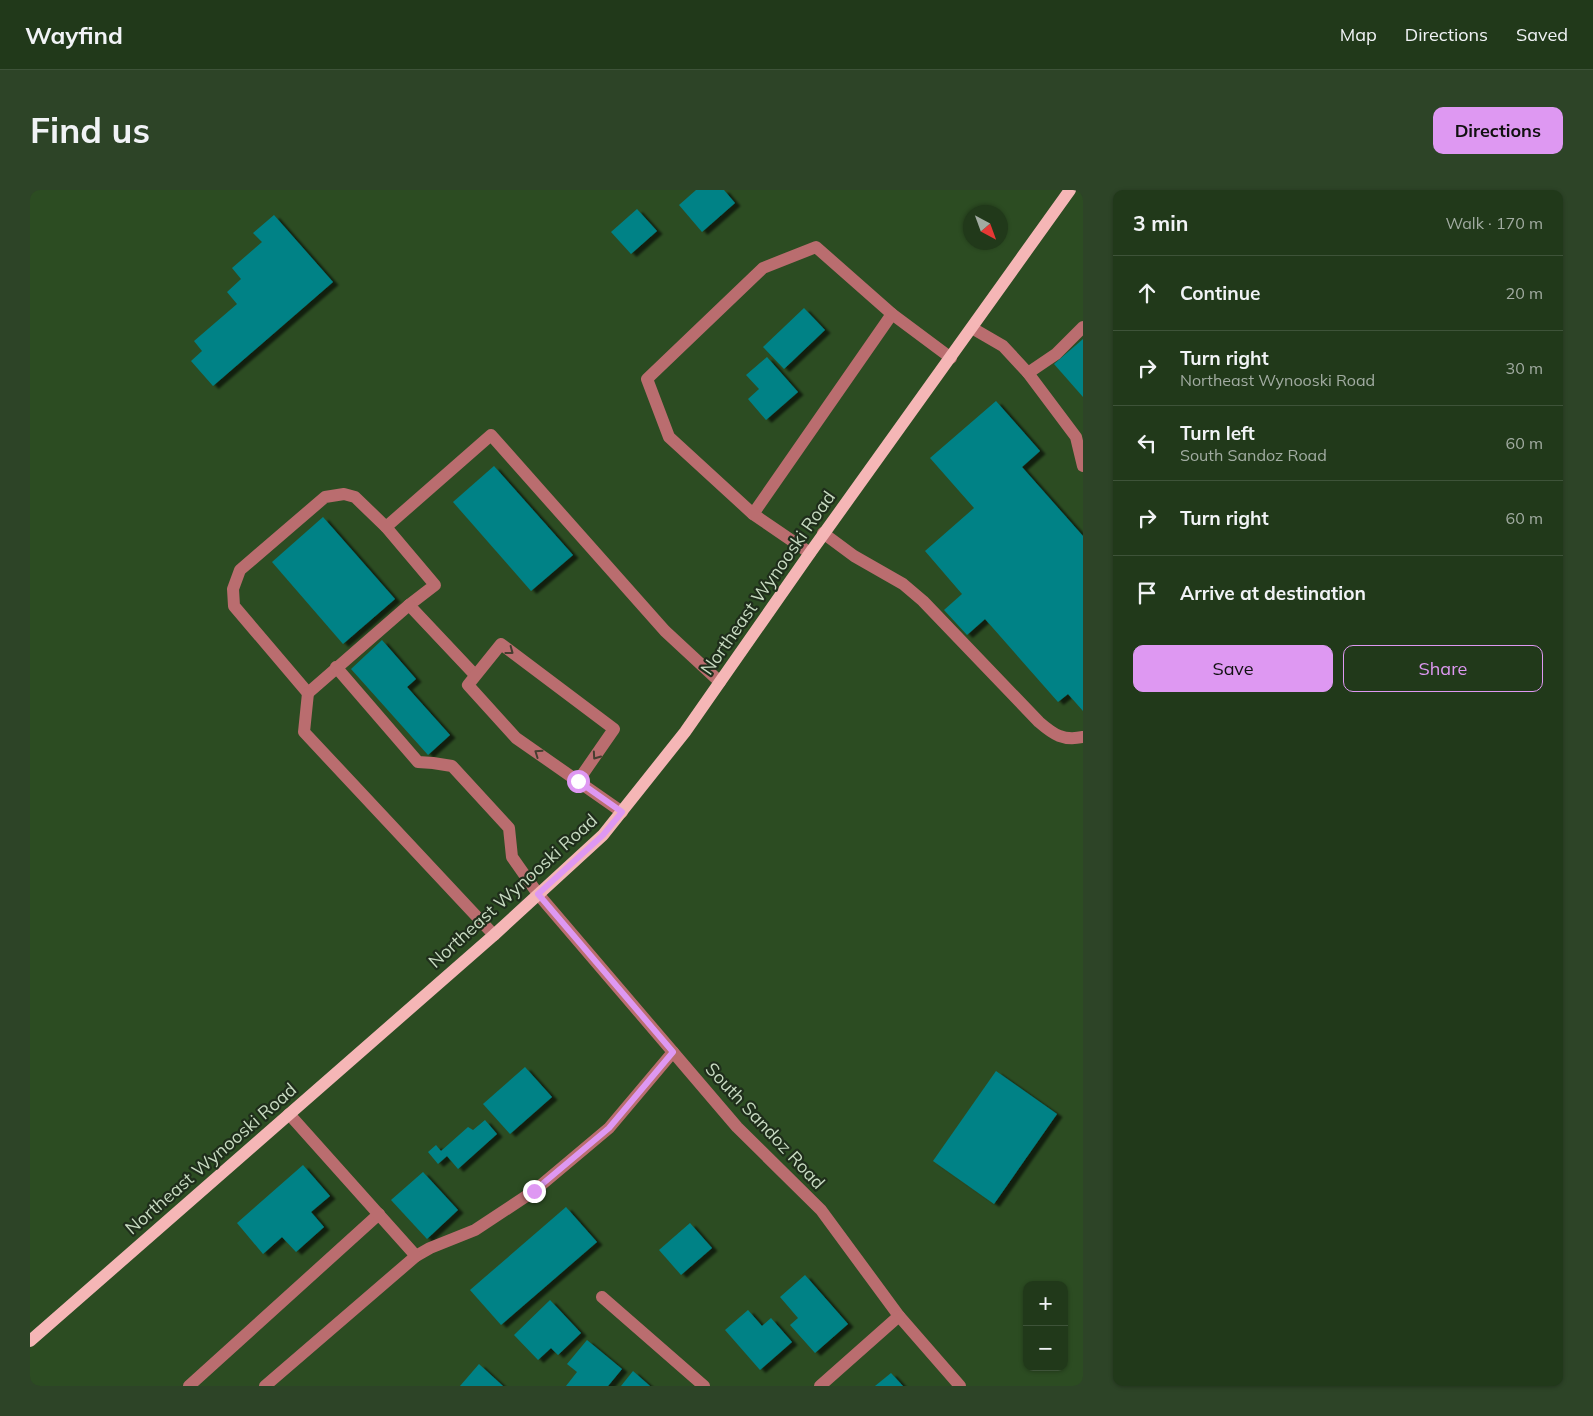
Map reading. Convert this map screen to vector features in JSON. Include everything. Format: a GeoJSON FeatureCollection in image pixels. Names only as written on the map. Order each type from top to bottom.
{"type":"FeatureCollection","features":[{"type":"Feature","properties":{"kind":"main road","name":"Northeast Wynooski Road"},"geometry":{"type":"LineString","coordinates":[[30,1341],[494,935],[603,835],[685,732],[810,552],[1070,190]]}},
{"type":"Feature","properties":{"kind":"street"},"geometry":{"type":"LineString","coordinates":[[810,552],[753,514],[669,437],[647,379],[762,268],[816,248],[892,314],[951,358]]}},
{"type":"Feature","properties":{"kind":"street"},"geometry":{"type":"LineString","coordinates":[[753,514],[892,314]]}},
{"type":"Feature","properties":{"kind":"street"},"geometry":{"type":"LineString","coordinates":[[1028,373],[1056,354],[1083,327]]}},
{"type":"Feature","properties":{"kind":"street"},"geometry":{"type":"LineString","coordinates":[[972,328],[1003,346],[1028,373],[1076,437],[1083,466]]}},
{"type":"Feature","properties":{"kind":"street"},"geometry":{"type":"LineString","coordinates":[[386,527],[491,435],[665,631],[720,682]]}},
{"type":"Feature","properties":{"kind":"street"},"geometry":{"type":"LineString","coordinates":[[308,693],[234,606],[233,589],[240,570],[325,497],[344,494],[355,497],[386,527],[435,585],[336,667],[308,693],[304,732],[494,935]]}},
{"type":"Feature","properties":{"kind":"street"},"geometry":{"type":"LineString","coordinates":[[824,533],[854,556],[903,584],[923,601],[1039,722],[1053,734],[1072,739],[1083,738]]}},
{"type":"Feature","properties":{"kind":"street"},"geometry":{"type":"LineString","coordinates":[[409,605],[476,675]]}},
{"type":"Feature","properties":{"kind":"street"},"geometry":{"type":"LineString","coordinates":[[578,781],[614,730],[501,644],[468,685],[516,738],[622,812]]}},
{"type":"Feature","properties":{"kind":"street","name":"South Sandoz Road"},"geometry":{"type":"LineString","coordinates":[[336,667],[418,762],[452,766],[508,828],[512,857],[538,894],[737,1127],[821,1210],[899,1316],[960,1386]]}},
{"type":"Feature","properties":{"kind":"street"},"geometry":{"type":"LineString","coordinates":[[265,1386],[416,1256],[430,1248],[476,1230],[534,1191],[609,1128],[673,1052]]}},
{"type":"Feature","properties":{"kind":"street"},"geometry":{"type":"LineString","coordinates":[[289,1114],[416,1256]]}},
{"type":"Feature","properties":{"kind":"street"},"geometry":{"type":"LineString","coordinates":[[189,1386],[379,1214]]}},
{"type":"Feature","properties":{"kind":"street"},"geometry":{"type":"LineString","coordinates":[[602,1297],[704,1386]]}},
{"type":"Feature","properties":{"kind":"street"},"geometry":{"type":"LineString","coordinates":[[820,1386],[899,1316]]}},
{"type":"Feature","properties":{"kind":"building"},"geometry":{"type":"Polygon","coordinates":[[[696,190],[724,190],[735,203],[702,232],[679,205],[696,190]]]}},
{"type":"Feature","properties":{"kind":"building"},"geometry":{"type":"Polygon","coordinates":[[[637,209],[657,231],[631,254],[611,232],[637,209]]]}},
{"type":"Feature","properties":{"kind":"building"},"geometry":{"type":"Polygon","coordinates":[[[274,215],[333,282],[213,386],[191,361],[202,351],[194,341],[237,304],[227,292],[241,279],[232,268],[262,242],[253,233],[274,215]]]}},
{"type":"Feature","properties":{"kind":"building"},"geometry":{"type":"Polygon","coordinates":[[[804,308],[825,330],[784,369],[763,347],[804,308]]]}},
{"type":"Feature","properties":{"kind":"building"},"geometry":{"type":"Polygon","coordinates":[[[1083,339],[1083,397],[1054,364],[1083,339]]]}},
{"type":"Feature","properties":{"kind":"building"},"geometry":{"type":"Polygon","coordinates":[[[767,357],[798,392],[766,420],[748,399],[759,389],[746,375],[767,357]]]}},
{"type":"Feature","properties":{"kind":"building"},"geometry":{"type":"Polygon","coordinates":[[[996,401],[1040,451],[1022,467],[1083,536],[1083,711],[1068,694],[1058,702],[985,619],[967,635],[944,610],[962,594],[925,551],[974,508],[930,458],[996,401]]]}},
{"type":"Feature","properties":{"kind":"building"},"geometry":{"type":"Polygon","coordinates":[[[494,466],[573,555],[531,591],[453,502],[494,466]]]}},
{"type":"Feature","properties":{"kind":"building"},"geometry":{"type":"Polygon","coordinates":[[[323,517],[395,599],[343,644],[272,562],[323,517]]]}},
{"type":"Feature","properties":{"kind":"building"},"geometry":{"type":"Polygon","coordinates":[[[382,640],[416,679],[407,687],[450,735],[428,755],[351,669],[382,640]]]}},
{"type":"Feature","properties":{"kind":"building"},"geometry":{"type":"Polygon","coordinates":[[[525,1067],[552,1097],[510,1134],[483,1104],[525,1067]]]}},
{"type":"Feature","properties":{"kind":"building"},"geometry":{"type":"Polygon","coordinates":[[[996,1071],[1057,1114],[994,1204],[933,1161],[996,1071]]]}},
{"type":"Feature","properties":{"kind":"building"},"geometry":{"type":"Polygon","coordinates":[[[485,1120],[497,1134],[458,1169],[447,1156],[438,1164],[428,1152],[436,1145],[441,1151],[468,1127],[473,1130],[485,1120]]]}},
{"type":"Feature","properties":{"kind":"building"},"geometry":{"type":"Polygon","coordinates":[[[303,1165],[330,1196],[311,1212],[324,1227],[296,1252],[282,1237],[263,1254],[237,1223],[303,1165]]]}},
{"type":"Feature","properties":{"kind":"building"},"geometry":{"type":"Polygon","coordinates":[[[423,1172],[458,1210],[427,1239],[391,1200],[423,1172]]]}},
{"type":"Feature","properties":{"kind":"building"},"geometry":{"type":"Polygon","coordinates":[[[566,1207],[597,1242],[501,1325],[470,1290],[566,1207]]]}},
{"type":"Feature","properties":{"kind":"building"},"geometry":{"type":"Polygon","coordinates":[[[690,1223],[712,1248],[681,1275],[659,1250],[690,1223]]]}},
{"type":"Feature","properties":{"kind":"building"},"geometry":{"type":"Polygon","coordinates":[[[805,1275],[848,1324],[815,1353],[790,1325],[798,1318],[780,1297],[805,1275]]]}},
{"type":"Feature","properties":{"kind":"building"},"geometry":{"type":"Polygon","coordinates":[[[550,1300],[581,1333],[558,1355],[551,1348],[538,1360],[514,1335],[550,1300]]]}},
{"type":"Feature","properties":{"kind":"building"},"geometry":{"type":"Polygon","coordinates":[[[748,1310],[762,1326],[771,1318],[792,1342],[760,1370],[725,1330],[748,1310]]]}},
{"type":"Feature","properties":{"kind":"building"},"geometry":{"type":"Polygon","coordinates":[[[587,1340],[622,1369],[608,1386],[566,1386],[577,1372],[567,1364],[587,1340]]]}},
{"type":"Feature","properties":{"kind":"building"},"geometry":{"type":"Polygon","coordinates":[[[479,1364],[503,1386],[460,1386],[479,1364]]]}},
{"type":"Feature","properties":{"kind":"building"},"geometry":{"type":"Polygon","coordinates":[[[633,1371],[650,1386],[621,1386],[633,1371]]]}},
{"type":"Feature","properties":{"kind":"building"},"geometry":{"type":"Polygon","coordinates":[[[891,1373],[903,1386],[875,1386],[891,1373]]]}},
{"type":"Feature","properties":{"kind":"route"},"geometry":{"type":"LineString","coordinates":[[534,1191],[609,1128],[673,1052],[538,894],[603,835],[622,812],[578,781]]}}]}
